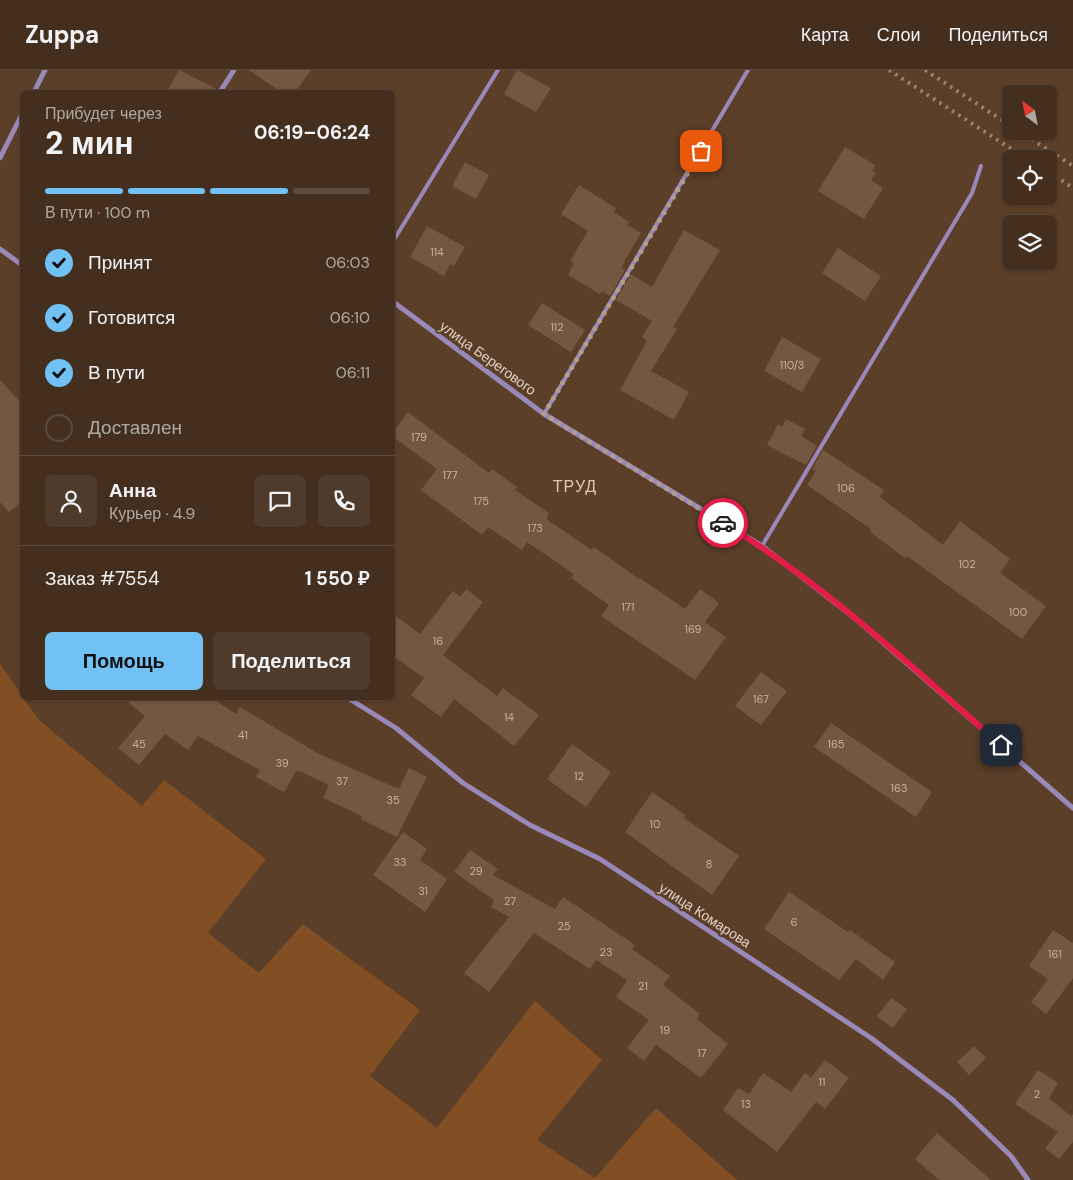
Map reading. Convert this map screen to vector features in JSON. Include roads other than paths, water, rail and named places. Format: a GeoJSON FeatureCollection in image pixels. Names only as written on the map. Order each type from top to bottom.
{"type":"FeatureCollection","features":[{"type":"Feature","properties":{"kind":"street"},"geometry":{"type":"LineString","coordinates":[[35,90],[45,70]]}},
{"type":"Feature","properties":{"kind":"street"},"geometry":{"type":"LineString","coordinates":[[221,90],[234,70]]}},
{"type":"Feature","properties":{"kind":"street"},"geometry":{"type":"LineString","coordinates":[[0,158],[20,118]]}},
{"type":"Feature","properties":{"kind":"street"},"geometry":{"type":"LineString","coordinates":[[0,249],[20,264]]}},
{"type":"Feature","properties":{"kind":"street","name":"улица Берегового"},"geometry":{"type":"LineString","coordinates":[[395,304],[544,414],[762,546],[856,619],[1073,808]]}},
{"type":"Feature","properties":{"kind":"street","name":"улица Комарова"},"geometry":{"type":"LineString","coordinates":[[351,700],[396,728],[463,783],[530,825],[600,859],[871,1038],[953,1100],[1011,1156],[1028,1180]]}},
{"type":"Feature","properties":{"kind":"lane"},"geometry":{"type":"LineString","coordinates":[[395,238],[498,70]]}},
{"type":"Feature","properties":{"kind":"lane"},"geometry":{"type":"LineString","coordinates":[[544,414],[748,70]]}},
{"type":"Feature","properties":{"kind":"lane"},"geometry":{"type":"LineString","coordinates":[[762,546],[972,193],[981,166]]}},
{"type":"Feature","properties":{"kind":"railway"},"geometry":{"type":"LineString","coordinates":[[889,70],[1013,150]]}},
{"type":"Feature","properties":{"kind":"railway"},"geometry":{"type":"LineString","coordinates":[[925,70],[1002,120]]}},
{"type":"Feature","properties":{"kind":"railway"},"geometry":{"type":"LineString","coordinates":[[1033,140],[1073,166]]}},
{"type":"Feature","properties":{"kind":"railway"},"geometry":{"type":"LineString","coordinates":[[1057,177],[1073,188]]}},
{"type":"Feature","properties":{"kind":"district","name":"ТРУД"},"geometry":{"type":"Point","coordinates":[575,486]}}]}
